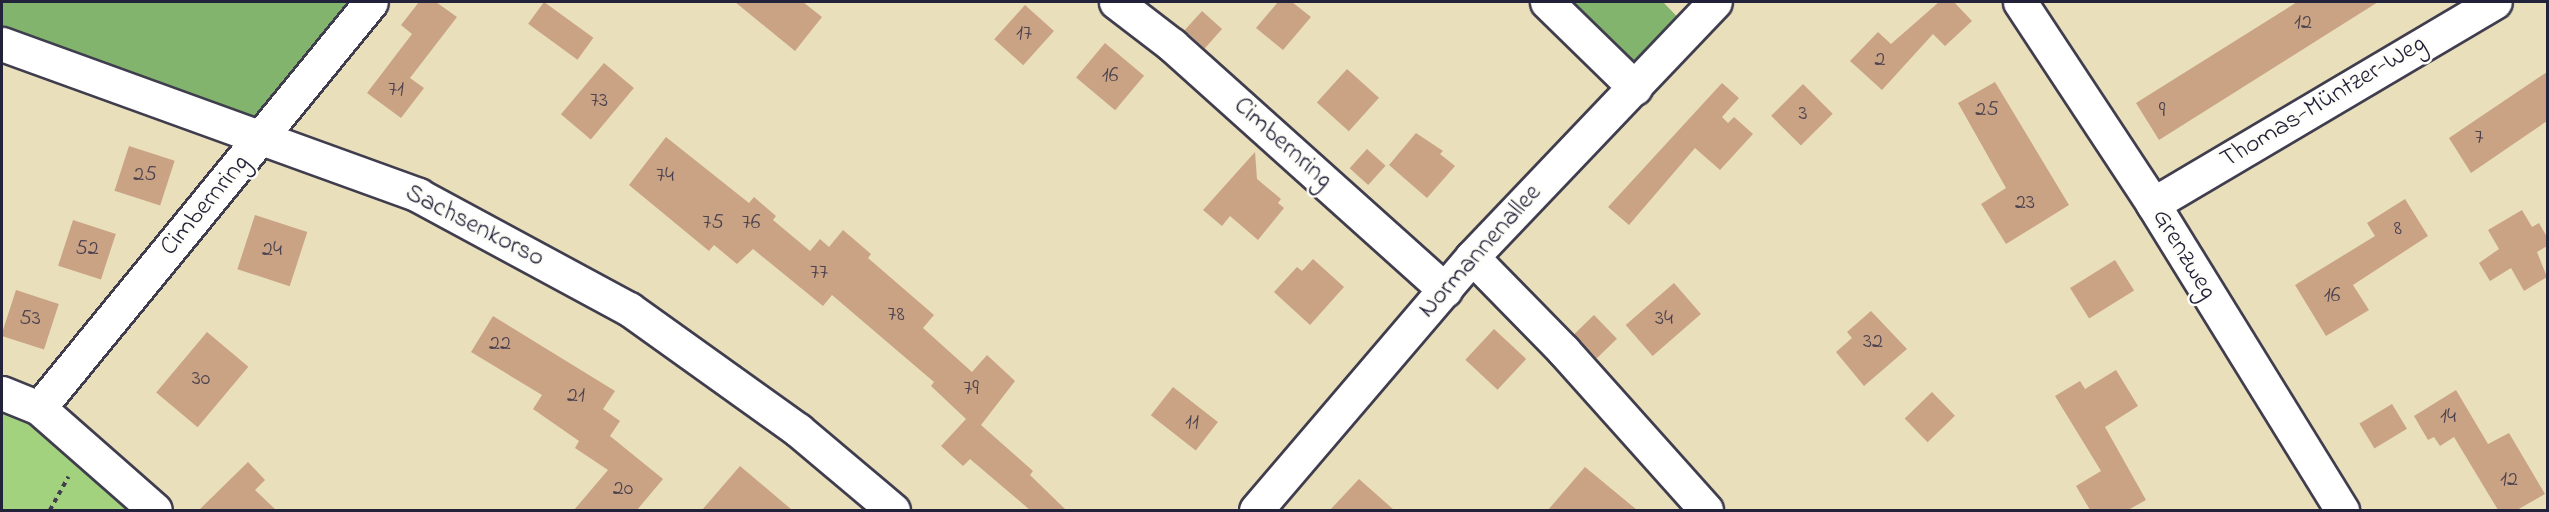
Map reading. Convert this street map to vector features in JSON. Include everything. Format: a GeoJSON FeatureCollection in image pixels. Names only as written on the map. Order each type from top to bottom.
{"type":"FeatureCollection","features":[{"type":"Feature","properties":{"kind":"street","name":"Cimbernring"},"geometry":{"type":"LineString","coordinates":[[39,408],[262,139],[371,2]]}},
{"type":"Feature","properties":{"kind":"street","name":"Cimbernring"},"geometry":{"type":"LineString","coordinates":[[1116,2],[1172,45],[1445,290]]}},
{"type":"Feature","properties":{"kind":"street"},"geometry":{"type":"LineString","coordinates":[[1547,2],[1635,88]]}},
{"type":"Feature","properties":{"kind":"street","name":"Normannenallee"},"geometry":{"type":"LineString","coordinates":[[1256,510],[1472,257],[1715,2]]}},
{"type":"Feature","properties":{"kind":"street","name":"Grenzweg"},"geometry":{"type":"LineString","coordinates":[[2020,2],[2153,204],[2342,510]]}},
{"type":"Feature","properties":{"kind":"street","name":"Thomas-Müntzer-Weg"},"geometry":{"type":"LineString","coordinates":[[2153,204],[2496,2]]}},
{"type":"Feature","properties":{"kind":"street","name":"Sachsenkorso"},"geometry":{"type":"LineString","coordinates":[[2,44],[418,195],[629,309],[798,430],[893,510]]}},
{"type":"Feature","properties":{"kind":"street"},"geometry":{"type":"LineString","coordinates":[[1472,257],[1564,351],[1706,510]]}},
{"type":"Feature","properties":{"kind":"street"},"geometry":{"type":"LineString","coordinates":[[2,393],[39,408],[155,510]]}},
{"type":"Feature","properties":{"kind":"green space"},"geometry":{"type":"Polygon","coordinates":[[[2,2],[371,2],[262,139],[2,44],[2,2]]]}},
{"type":"Feature","properties":{"kind":"green space"},"geometry":{"type":"Polygon","coordinates":[[[1547,2],[1663,2],[1689,29],[1635,88],[1547,2]]]}},
{"type":"Feature","properties":{"kind":"green space"},"geometry":{"type":"Polygon","coordinates":[[[2,393],[155,510],[2,510],[2,393]]]}},
{"type":"Feature","properties":{"kind":"building"},"geometry":{"type":"Polygon","coordinates":[[[419,2],[436,2],[457,17],[410,78],[424,88],[401,118],[367,93],[412,34],[401,25],[419,2]]]}},
{"type":"Feature","properties":{"kind":"building"},"geometry":{"type":"Polygon","coordinates":[[[544,2],[593,38],[577,60],[528,24],[544,2]]]}},
{"type":"Feature","properties":{"kind":"building"},"geometry":{"type":"Polygon","coordinates":[[[735,2],[803,2],[822,17],[795,51],[735,2]]]}},
{"type":"Feature","properties":{"kind":"building"},"geometry":{"type":"Polygon","coordinates":[[[1278,2],[1292,2],[1311,17],[1283,50],[1256,28],[1278,2]]]}},
{"type":"Feature","properties":{"kind":"building"},"geometry":{"type":"Polygon","coordinates":[[[1939,2],[1954,2],[1972,21],[1945,46],[1933,34],[1882,90],[1850,61],[1878,32],[1891,44],[1939,2]]]}},
{"type":"Feature","properties":{"kind":"building"},"geometry":{"type":"Polygon","coordinates":[[[2297,2],[2378,2],[2159,140],[2136,103],[2297,2]]]}},
{"type":"Feature","properties":{"kind":"building"},"geometry":{"type":"Polygon","coordinates":[[[1025,5],[1054,31],[1023,65],[994,39],[1025,5]]]}},
{"type":"Feature","properties":{"kind":"building"},"geometry":{"type":"Polygon","coordinates":[[[1202,11],[1222,29],[1205,48],[1185,30],[1202,11]]]}},
{"type":"Feature","properties":{"kind":"building"},"geometry":{"type":"Polygon","coordinates":[[[1105,43],[1144,76],[1115,110],[1076,77],[1105,43]]]}},
{"type":"Feature","properties":{"kind":"building"},"geometry":{"type":"Polygon","coordinates":[[[604,63],[634,88],[591,139],[561,114],[604,63]]]}},
{"type":"Feature","properties":{"kind":"building"},"geometry":{"type":"Polygon","coordinates":[[[1347,69],[1379,98],[1349,131],[1317,102],[1347,69]]]}},
{"type":"Feature","properties":{"kind":"building"},"geometry":{"type":"Polygon","coordinates":[[[2547,72],[2547,121],[2471,173],[2449,138],[2547,72]]]}},
{"type":"Feature","properties":{"kind":"building"},"geometry":{"type":"Polygon","coordinates":[[[1995,82],[2069,205],[2006,244],[1981,204],[2006,188],[1958,103],[1995,82]]]}},
{"type":"Feature","properties":{"kind":"building"},"geometry":{"type":"Polygon","coordinates":[[[1722,83],[1739,98],[1722,117],[1728,123],[1734,117],[1753,134],[1720,170],[1695,148],[1629,225],[1608,207],[1722,83]]]}},
{"type":"Feature","properties":{"kind":"building"},"geometry":{"type":"Polygon","coordinates":[[[1803,84],[1833,114],[1801,146],[1771,116],[1803,84]]]}},
{"type":"Feature","properties":{"kind":"building"},"geometry":{"type":"Polygon","coordinates":[[[1416,133],[1443,151],[1440,154],[1455,166],[1427,198],[1389,165],[1416,133]]]}},
{"type":"Feature","properties":{"kind":"building"},"geometry":{"type":"Polygon","coordinates":[[[666,137],[749,203],[754,197],[776,216],[773,220],[810,251],[820,239],[829,247],[843,230],[871,254],[868,258],[934,315],[923,328],[972,372],[987,355],[1015,381],[981,425],[1033,471],[1030,475],[1066,510],[1030,510],[970,459],[963,466],[941,446],[966,419],[931,386],[934,382],[832,295],[823,306],[753,249],[737,264],[714,245],[709,251],[629,185],[666,137]]]}},
{"type":"Feature","properties":{"kind":"building"},"geometry":{"type":"Polygon","coordinates":[[[129,146],[175,161],[160,206],[114,191],[129,146]]]}},
{"type":"Feature","properties":{"kind":"building"},"geometry":{"type":"Polygon","coordinates":[[[1367,149],[1386,166],[1368,185],[1350,168],[1367,149]]]}},
{"type":"Feature","properties":{"kind":"building"},"geometry":{"type":"Polygon","coordinates":[[[1255,152],[1257,179],[1281,199],[1278,203],[1284,208],[1258,240],[1230,216],[1222,226],[1203,210],[1255,152]]]}},
{"type":"Feature","properties":{"kind":"building"},"geometry":{"type":"Polygon","coordinates":[[[2405,199],[2428,236],[2353,285],[2369,310],[2326,336],[2295,285],[2375,236],[2367,223],[2405,199]]]}},
{"type":"Feature","properties":{"kind":"building"},"geometry":{"type":"Polygon","coordinates":[[[2522,210],[2532,227],[2539,223],[2547,237],[2547,246],[2537,252],[2547,277],[2524,291],[2511,268],[2490,281],[2479,263],[2499,249],[2488,230],[2522,210]]]}},
{"type":"Feature","properties":{"kind":"building"},"geometry":{"type":"Polygon","coordinates":[[[255,215],[307,232],[290,286],[237,269],[255,215]]]}},
{"type":"Feature","properties":{"kind":"building"},"geometry":{"type":"Polygon","coordinates":[[[73,220],[116,234],[101,280],[58,266],[73,220]]]}},
{"type":"Feature","properties":{"kind":"building"},"geometry":{"type":"Polygon","coordinates":[[[1313,259],[1344,287],[1310,325],[1274,292],[1297,267],[1302,271],[1313,259]]]}},
{"type":"Feature","properties":{"kind":"building"},"geometry":{"type":"Polygon","coordinates":[[[2115,260],[2134,291],[2089,319],[2070,288],[2115,260]]]}},
{"type":"Feature","properties":{"kind":"building"},"geometry":{"type":"Polygon","coordinates":[[[1674,283],[1701,314],[1653,356],[1626,325],[1674,283]]]}},
{"type":"Feature","properties":{"kind":"building"},"geometry":{"type":"Polygon","coordinates":[[[16,290],[59,304],[44,350],[2,336],[16,290]]]}},
{"type":"Feature","properties":{"kind":"building"},"geometry":{"type":"Polygon","coordinates":[[[1871,311],[1907,349],[1864,386],[1836,352],[1852,338],[1847,332],[1871,311]]]}},
{"type":"Feature","properties":{"kind":"building"},"geometry":{"type":"Polygon","coordinates":[[[1594,315],[1617,339],[1597,358],[1574,334],[1594,315]]]}},
{"type":"Feature","properties":{"kind":"building"},"geometry":{"type":"Polygon","coordinates":[[[493,316],[615,391],[603,409],[620,421],[610,436],[663,479],[637,510],[574,510],[608,470],[575,448],[579,441],[533,409],[542,395],[471,352],[493,316]]]}},
{"type":"Feature","properties":{"kind":"building"},"geometry":{"type":"Polygon","coordinates":[[[1494,329],[1526,359],[1498,390],[1465,360],[1494,329]]]}},
{"type":"Feature","properties":{"kind":"building"},"geometry":{"type":"Polygon","coordinates":[[[207,332],[248,367],[198,427],[156,393],[207,332]]]}},
{"type":"Feature","properties":{"kind":"building"},"geometry":{"type":"Polygon","coordinates":[[[2116,370],[2138,406],[2105,427],[2146,500],[2128,510],[2090,510],[2076,486],[2101,471],[2055,396],[2080,381],[2085,389],[2116,370]]]}},
{"type":"Feature","properties":{"kind":"building"},"geometry":{"type":"Polygon","coordinates":[[[1173,387],[1218,422],[1196,450],[1151,415],[1173,387]]]}},
{"type":"Feature","properties":{"kind":"building"},"geometry":{"type":"Polygon","coordinates":[[[2456,390],[2488,444],[2509,433],[2545,494],[2517,510],[2498,510],[2454,437],[2440,446],[2434,437],[2428,440],[2414,416],[2456,390]]]}},
{"type":"Feature","properties":{"kind":"building"},"geometry":{"type":"Polygon","coordinates":[[[1932,392],[1955,416],[1928,442],[1905,418],[1932,392]]]}},
{"type":"Feature","properties":{"kind":"building"},"geometry":{"type":"Polygon","coordinates":[[[2392,404],[2407,429],[2374,448],[2359,424],[2392,404]]]}},
{"type":"Feature","properties":{"kind":"building"},"geometry":{"type":"Polygon","coordinates":[[[248,462],[265,480],[255,490],[276,510],[199,510],[248,462]]]}},
{"type":"Feature","properties":{"kind":"building"},"geometry":{"type":"Polygon","coordinates":[[[740,466],[792,510],[702,510],[740,466]]]}},
{"type":"Feature","properties":{"kind":"building"},"geometry":{"type":"Polygon","coordinates":[[[1585,467],[1637,510],[1548,510],[1585,467]]]}},
{"type":"Feature","properties":{"kind":"building"},"geometry":{"type":"Polygon","coordinates":[[[1359,479],[1394,510],[1330,510],[1359,479]]]}}]}
